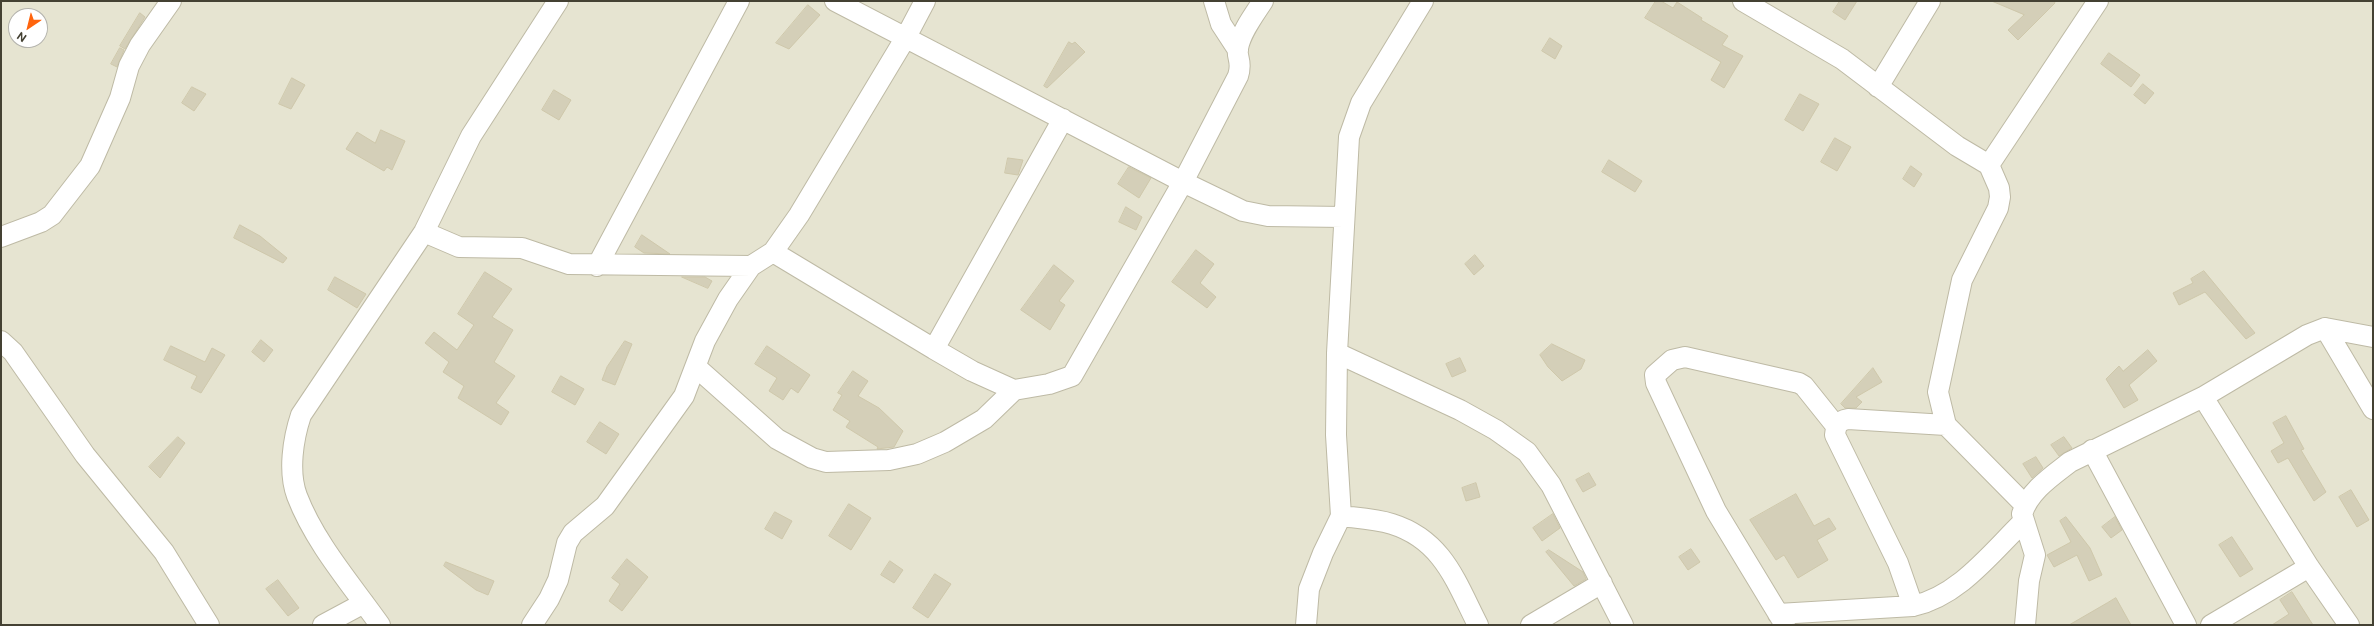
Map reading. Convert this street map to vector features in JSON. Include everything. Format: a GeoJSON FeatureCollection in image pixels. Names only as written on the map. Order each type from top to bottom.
{"type":"FeatureCollection","features":[{"type":"Feature","properties":{"kind":"street"},"geometry":{"type":"LineString","coordinates":[[1,237],[41,222],[52,215],[90,166],[120,98],[129,66],[140,45],[170,1]]}},
{"type":"Feature","properties":{"kind":"street"},"geometry":{"type":"LineString","coordinates":[[380,625],[320,539],[297,495],[293,467],[295,432],[301,415],[424,232],[471,136],[558,1]]}},
{"type":"Feature","properties":{"kind":"street"},"geometry":{"type":"LineString","coordinates":[[597,266],[739,1]]}},
{"type":"Feature","properties":{"kind":"street"},"geometry":{"type":"LineString","coordinates":[[835,1],[1183,182],[1243,210],[1268,216],[1344,217]]}},
{"type":"Feature","properties":{"kind":"street"},"geometry":{"type":"LineString","coordinates":[[532,625],[550,599],[558,580],[567,543],[573,532],[605,506],[684,396],[705,341],[732,293],[751,266],[773,252],[798,215],[906,37],[925,1]]}},
{"type":"Feature","properties":{"kind":"street"},"geometry":{"type":"LineString","coordinates":[[773,252],[972,371],[1014,390],[1027,389],[1062,381],[1072,376],[1183,182],[1238,76],[1242,65],[1238,50],[1221,24],[1214,1]]}},
{"type":"Feature","properties":{"kind":"street"},"geometry":{"type":"LineString","coordinates":[[1238,50],[1243,35],[1263,1]]}},
{"type":"Feature","properties":{"kind":"street"},"geometry":{"type":"LineString","coordinates":[[1743,1],[1842,59],[1957,146],[1989,165],[2000,197],[1998,208],[1962,280],[1938,392],[1946,425],[2024,513],[2035,555],[2029,581],[2025,625]]}},
{"type":"Feature","properties":{"kind":"street"},"geometry":{"type":"LineString","coordinates":[[1878,86],[1930,1]]}},
{"type":"Feature","properties":{"kind":"street"},"geometry":{"type":"LineString","coordinates":[[1989,165],[2098,1]]}},
{"type":"Feature","properties":{"kind":"street"},"geometry":{"type":"LineString","coordinates":[[1306,625],[1309,589],[1323,553],[1341,516],[1336,435],[1337,353],[1349,137],[1362,103],[1420,2]]}},
{"type":"Feature","properties":{"kind":"street"},"geometry":{"type":"LineString","coordinates":[[934,349],[1063,119]]}},
{"type":"Feature","properties":{"kind":"street"},"geometry":{"type":"LineString","coordinates":[[424,232],[459,247],[522,248],[570,264],[597,266],[751,266]]}},
{"type":"Feature","properties":{"kind":"street"},"geometry":{"type":"LineString","coordinates":[[1836,426],[1804,386],[1780,377],[1686,357],[1672,360],[1656,375],[1656,383],[1716,512],[1781,620],[1913,606],[1926,603],[1957,586],[2024,513],[2040,486],[2070,462],[2203,397],[2307,335],[2325,328],[2373,337]]}},
{"type":"Feature","properties":{"kind":"street"},"geometry":{"type":"LineString","coordinates":[[2325,328],[2373,409]]}},
{"type":"Feature","properties":{"kind":"street"},"geometry":{"type":"LineString","coordinates":[[1,341],[13,352],[85,455],[164,552],[209,625]]}},
{"type":"Feature","properties":{"kind":"street"},"geometry":{"type":"LineString","coordinates":[[1337,353],[1460,410],[1496,430],[1527,452],[1551,485],[1623,625]]}},
{"type":"Feature","properties":{"kind":"street"},"geometry":{"type":"LineString","coordinates":[[696,367],[778,439],[812,458],[826,462],[889,460],[917,454],[945,442],[984,419],[1014,390]]}},
{"type":"Feature","properties":{"kind":"street"},"geometry":{"type":"LineString","coordinates":[[2203,397],[2309,567],[2349,625]]}},
{"type":"Feature","properties":{"kind":"street"},"geometry":{"type":"LineString","coordinates":[[1913,606],[1898,563],[1835,435],[1836,426],[1841,420],[1848,419],[1946,425]]}},
{"type":"Feature","properties":{"kind":"street"},"geometry":{"type":"LineString","coordinates":[[2092,450],[2186,625]]}},
{"type":"Feature","properties":{"kind":"street"},"geometry":{"type":"LineString","coordinates":[[1341,516],[1392,524],[1421,537],[1446,561],[1478,625]]}},
{"type":"Feature","properties":{"kind":"street"},"geometry":{"type":"LineString","coordinates":[[2211,625],[2309,567]]}},
{"type":"Feature","properties":{"kind":"street"},"geometry":{"type":"LineString","coordinates":[[1531,625],[1602,583]]}},
{"type":"Feature","properties":{"kind":"street"},"geometry":{"type":"LineString","coordinates":[[323,625],[364,603]]}},
{"type":"Feature","properties":{"kind":"shaded area"},"geometry":{"type":"Polygon","coordinates":[[[1,1],[2373,1],[2373,625],[1,625],[1,1]]]}},
{"type":"Feature","properties":{"kind":"building"},"geometry":{"type":"Polygon","coordinates":[[[1656,1],[1661,1],[1673,8],[1677,2],[1702,18],[1701,20],[1728,36],[1722,45],[1743,56],[1724,88],[1711,80],[1721,62],[1645,18],[1656,1]]]}},
{"type":"Feature","properties":{"kind":"building"},"geometry":{"type":"Polygon","coordinates":[[[1840,1],[1857,1],[1845,20],[1833,12],[1840,1]]]}},
{"type":"Feature","properties":{"kind":"building"},"geometry":{"type":"Polygon","coordinates":[[[1992,1],[2054,1],[2055,3],[2018,40],[2008,30],[2024,15],[1992,1]]]}},
{"type":"Feature","properties":{"kind":"building"},"geometry":{"type":"Polygon","coordinates":[[[808,5],[820,15],[789,49],[776,43],[808,5]]]}},
{"type":"Feature","properties":{"kind":"building"},"geometry":{"type":"Polygon","coordinates":[[[140,13],[145,17],[125,49],[120,46],[140,13]]]}},
{"type":"Feature","properties":{"kind":"building"},"geometry":{"type":"Polygon","coordinates":[[[1550,38],[1562,46],[1555,59],[1542,51],[1550,38]]]}},
{"type":"Feature","properties":{"kind":"building"},"geometry":{"type":"Polygon","coordinates":[[[1069,42],[1072,44],[1075,42],[1085,52],[1047,88],[1044,86],[1069,42]]]}},
{"type":"Feature","properties":{"kind":"building"},"geometry":{"type":"Polygon","coordinates":[[[120,48],[124,50],[117,67],[111,64],[120,48]]]}},
{"type":"Feature","properties":{"kind":"building"},"geometry":{"type":"Polygon","coordinates":[[[2109,53],[2140,75],[2131,87],[2101,64],[2109,53]]]}},
{"type":"Feature","properties":{"kind":"building"},"geometry":{"type":"Polygon","coordinates":[[[292,78],[305,85],[291,109],[279,104],[292,78]]]}},
{"type":"Feature","properties":{"kind":"building"},"geometry":{"type":"Polygon","coordinates":[[[2143,84],[2154,93],[2145,104],[2134,95],[2143,84]]]}},
{"type":"Feature","properties":{"kind":"building"},"geometry":{"type":"Polygon","coordinates":[[[192,87],[206,94],[194,111],[182,103],[192,87]]]}},
{"type":"Feature","properties":{"kind":"building"},"geometry":{"type":"Polygon","coordinates":[[[554,90],[571,100],[559,120],[542,110],[554,90]]]}},
{"type":"Feature","properties":{"kind":"building"},"geometry":{"type":"Polygon","coordinates":[[[1800,94],[1819,104],[1803,131],[1785,120],[1800,94]]]}},
{"type":"Feature","properties":{"kind":"building"},"geometry":{"type":"Polygon","coordinates":[[[381,130],[405,141],[392,170],[387,167],[384,171],[346,149],[357,132],[375,143],[381,130]]]}},
{"type":"Feature","properties":{"kind":"building"},"geometry":{"type":"Polygon","coordinates":[[[1835,138],[1851,147],[1837,171],[1821,162],[1835,138]]]}},
{"type":"Feature","properties":{"kind":"building"},"geometry":{"type":"Polygon","coordinates":[[[1008,158],[1023,160],[1018,175],[1005,173],[1008,158]]]}},
{"type":"Feature","properties":{"kind":"building"},"geometry":{"type":"Polygon","coordinates":[[[1609,160],[1642,181],[1635,192],[1602,172],[1609,160]]]}},
{"type":"Feature","properties":{"kind":"building"},"geometry":{"type":"Polygon","coordinates":[[[1911,166],[1922,174],[1914,187],[1903,179],[1911,166]]]}},
{"type":"Feature","properties":{"kind":"building"},"geometry":{"type":"Polygon","coordinates":[[[1129,167],[1151,178],[1139,198],[1118,184],[1129,167]]]}},
{"type":"Feature","properties":{"kind":"building"},"geometry":{"type":"Polygon","coordinates":[[[1126,207],[1142,217],[1136,230],[1119,222],[1126,207]]]}},
{"type":"Feature","properties":{"kind":"building"},"geometry":{"type":"Polygon","coordinates":[[[240,225],[260,236],[287,258],[283,263],[234,238],[240,225]]]}},
{"type":"Feature","properties":{"kind":"building"},"geometry":{"type":"Polygon","coordinates":[[[642,235],[670,254],[644,253],[635,247],[642,235]]]}},
{"type":"Feature","properties":{"kind":"building"},"geometry":{"type":"Polygon","coordinates":[[[1196,250],[1214,264],[1200,283],[1216,297],[1207,308],[1172,282],[1196,250]]]}},
{"type":"Feature","properties":{"kind":"building"},"geometry":{"type":"Polygon","coordinates":[[[1475,255],[1484,266],[1474,275],[1465,264],[1475,255]]]}},
{"type":"Feature","properties":{"kind":"building"},"geometry":{"type":"Polygon","coordinates":[[[1054,265],[1074,281],[1059,301],[1065,305],[1050,330],[1021,310],[1054,265]]]}},
{"type":"Feature","properties":{"kind":"building"},"geometry":{"type":"Polygon","coordinates":[[[2204,271],[2255,333],[2246,339],[2205,292],[2179,305],[2173,293],[2193,283],[2191,279],[2204,271]]]}},
{"type":"Feature","properties":{"kind":"building"},"geometry":{"type":"Polygon","coordinates":[[[485,272],[512,289],[492,317],[513,330],[494,362],[515,376],[496,403],[509,412],[501,425],[458,398],[464,386],[443,372],[449,362],[425,343],[434,332],[457,350],[474,325],[458,314],[485,272]]]}},
{"type":"Feature","properties":{"kind":"building"},"geometry":{"type":"Polygon","coordinates":[[[335,277],[366,294],[357,308],[328,290],[335,277]]]}},
{"type":"Feature","properties":{"kind":"building"},"geometry":{"type":"Polygon","coordinates":[[[682,277],[705,277],[712,281],[708,288],[682,277]]]}},
{"type":"Feature","properties":{"kind":"building"},"geometry":{"type":"Polygon","coordinates":[[[261,340],[273,350],[264,362],[252,352],[261,340]]]}},
{"type":"Feature","properties":{"kind":"building"},"geometry":{"type":"Polygon","coordinates":[[[625,341],[632,344],[615,385],[602,380],[607,367],[625,341]]]}},
{"type":"Feature","properties":{"kind":"building"},"geometry":{"type":"Polygon","coordinates":[[[1552,344],[1585,360],[1581,369],[1562,381],[1548,367],[1540,355],[1552,344]]]}},
{"type":"Feature","properties":{"kind":"building"},"geometry":{"type":"Polygon","coordinates":[[[171,346],[205,362],[212,348],[225,355],[201,393],[191,388],[197,376],[164,360],[171,346]]]}},
{"type":"Feature","properties":{"kind":"building"},"geometry":{"type":"Polygon","coordinates":[[[767,346],[810,375],[798,393],[791,388],[783,400],[769,391],[777,378],[755,364],[767,346]]]}},
{"type":"Feature","properties":{"kind":"building"},"geometry":{"type":"Polygon","coordinates":[[[2148,350],[2157,361],[2129,385],[2138,400],[2124,408],[2106,379],[2119,366],[2123,371],[2148,350]]]}},
{"type":"Feature","properties":{"kind":"building"},"geometry":{"type":"Polygon","coordinates":[[[1460,358],[1466,371],[1452,377],[1446,364],[1460,358]]]}},
{"type":"Feature","properties":{"kind":"building"},"geometry":{"type":"Polygon","coordinates":[[[1873,368],[1882,382],[1856,397],[1862,402],[1856,408],[1845,408],[1841,404],[1873,368]]]}},
{"type":"Feature","properties":{"kind":"building"},"geometry":{"type":"Polygon","coordinates":[[[853,371],[868,381],[858,396],[879,408],[903,431],[894,447],[877,449],[878,447],[846,427],[850,421],[833,410],[842,395],[838,393],[853,371]]]}},
{"type":"Feature","properties":{"kind":"building"},"geometry":{"type":"Polygon","coordinates":[[[561,376],[584,389],[575,405],[552,392],[561,376]]]}},
{"type":"Feature","properties":{"kind":"building"},"geometry":{"type":"Polygon","coordinates":[[[2286,416],[2304,449],[2301,450],[2326,492],[2314,501],[2288,458],[2278,463],[2271,451],[2284,443],[2273,423],[2286,416]]]}},
{"type":"Feature","properties":{"kind":"building"},"geometry":{"type":"Polygon","coordinates":[[[600,422],[619,434],[606,454],[587,442],[600,422]]]}},
{"type":"Feature","properties":{"kind":"building"},"geometry":{"type":"Polygon","coordinates":[[[178,437],[185,443],[160,478],[149,467],[178,437]]]}},
{"type":"Feature","properties":{"kind":"building"},"geometry":{"type":"Polygon","coordinates":[[[2064,437],[2072,448],[2059,456],[2051,445],[2064,437]]]}},
{"type":"Feature","properties":{"kind":"building"},"geometry":{"type":"Polygon","coordinates":[[[2036,457],[2043,468],[2032,478],[2023,464],[2036,457]]]}},
{"type":"Feature","properties":{"kind":"building"},"geometry":{"type":"Polygon","coordinates":[[[1589,473],[1596,485],[1583,492],[1576,480],[1589,473]]]}},
{"type":"Feature","properties":{"kind":"building"},"geometry":{"type":"Polygon","coordinates":[[[1476,483],[1480,497],[1466,501],[1462,488],[1476,483]]]}},
{"type":"Feature","properties":{"kind":"building"},"geometry":{"type":"Polygon","coordinates":[[[2351,490],[2369,520],[2357,527],[2339,497],[2351,490]]]}},
{"type":"Feature","properties":{"kind":"building"},"geometry":{"type":"Polygon","coordinates":[[[1796,494],[1814,526],[1829,518],[1836,529],[1817,540],[1828,560],[1798,578],[1784,555],[1776,560],[1750,520],[1796,494]]]}},
{"type":"Feature","properties":{"kind":"building"},"geometry":{"type":"Polygon","coordinates":[[[849,504],[871,518],[851,550],[829,536],[849,504]]]}},
{"type":"Feature","properties":{"kind":"building"},"geometry":{"type":"Polygon","coordinates":[[[775,512],[792,521],[782,539],[765,529],[775,512]]]}},
{"type":"Feature","properties":{"kind":"building"},"geometry":{"type":"Polygon","coordinates":[[[1553,514],[1560,528],[1542,541],[1533,528],[1553,514]]]}},
{"type":"Feature","properties":{"kind":"building"},"geometry":{"type":"Polygon","coordinates":[[[2066,517],[2090,548],[2102,575],[2089,581],[2077,555],[2054,567],[2047,555],[2071,542],[2060,521],[2066,517]]]}},
{"type":"Feature","properties":{"kind":"building"},"geometry":{"type":"Polygon","coordinates":[[[2115,517],[2122,530],[2111,538],[2102,527],[2115,517]]]}},
{"type":"Feature","properties":{"kind":"building"},"geometry":{"type":"Polygon","coordinates":[[[2232,537],[2253,569],[2240,577],[2219,545],[2232,537]]]}},
{"type":"Feature","properties":{"kind":"building"},"geometry":{"type":"Polygon","coordinates":[[[1691,549],[1700,562],[1688,570],[1679,557],[1691,549]]]}},
{"type":"Feature","properties":{"kind":"building"},"geometry":{"type":"Polygon","coordinates":[[[1549,550],[1583,572],[1586,579],[1574,586],[1546,552],[1549,550]]]}},
{"type":"Feature","properties":{"kind":"building"},"geometry":{"type":"Polygon","coordinates":[[[627,559],[648,577],[622,611],[609,601],[620,584],[612,578],[627,559]]]}},
{"type":"Feature","properties":{"kind":"building"},"geometry":{"type":"Polygon","coordinates":[[[890,561],[903,570],[894,583],[881,575],[890,561]]]}},
{"type":"Feature","properties":{"kind":"building"},"geometry":{"type":"Polygon","coordinates":[[[446,562],[494,581],[488,595],[476,590],[444,566],[446,562]]]}},
{"type":"Feature","properties":{"kind":"building"},"geometry":{"type":"Polygon","coordinates":[[[935,574],[951,584],[928,618],[913,608],[935,574]]]}},
{"type":"Feature","properties":{"kind":"building"},"geometry":{"type":"Polygon","coordinates":[[[278,580],[299,608],[288,616],[266,589],[278,580]]]}},
{"type":"Feature","properties":{"kind":"building"},"geometry":{"type":"Polygon","coordinates":[[[2292,592],[2313,625],[2272,625],[2289,614],[2280,600],[2292,592]]]}},
{"type":"Feature","properties":{"kind":"building"},"geometry":{"type":"Polygon","coordinates":[[[2116,598],[2131,625],[2069,625],[2107,603],[2116,598]]]}}]}
